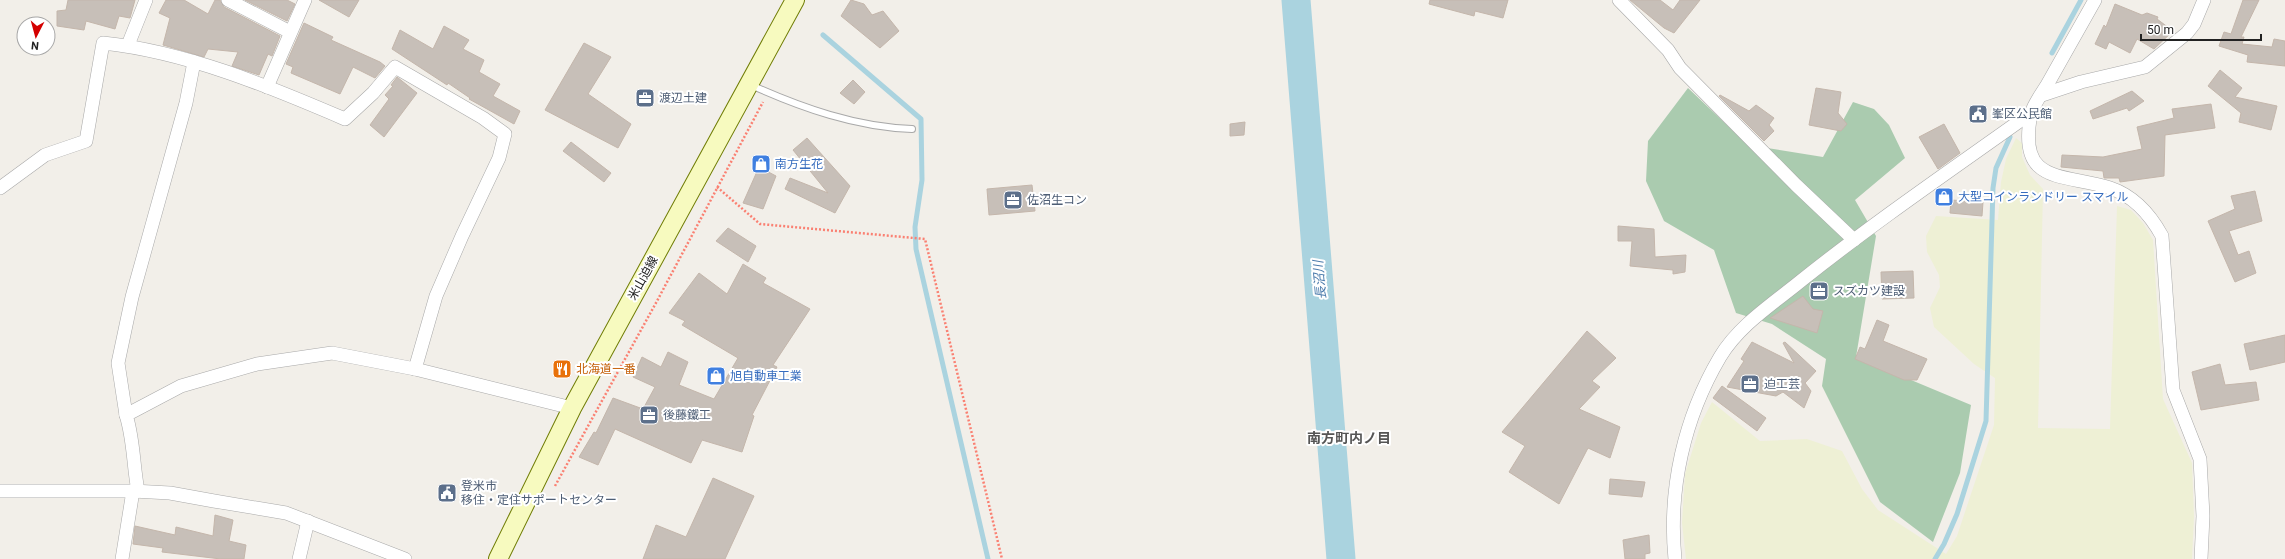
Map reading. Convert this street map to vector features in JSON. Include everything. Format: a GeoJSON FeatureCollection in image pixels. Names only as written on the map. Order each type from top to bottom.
{"type":"FeatureCollection","features":[{"type":"Feature","properties":{"kind":"main road","name":"米山迫線"},"geometry":{"type":"LineString","coordinates":[[498,559],[572,408],[795,0]]}},
{"type":"Feature","properties":{"kind":"street"},"geometry":{"type":"LineString","coordinates":[[128,45],[146,0]]}},
{"type":"Feature","properties":{"kind":"street"},"geometry":{"type":"LineString","coordinates":[[228,0],[290,32]]}},
{"type":"Feature","properties":{"kind":"street"},"geometry":{"type":"LineString","coordinates":[[267,87],[305,0]]}},
{"type":"Feature","properties":{"kind":"street"},"geometry":{"type":"LineString","coordinates":[[1620,0],[1668,50],[1680,68],[1796,185],[1854,240]]}},
{"type":"Feature","properties":{"kind":"street"},"geometry":{"type":"LineString","coordinates":[[1675,559],[1673,515],[1674,490],[1679,460],[1696,408],[1720,357],[1750,322],[1854,240],[2031,113],[2095,0]]}},
{"type":"Feature","properties":{"kind":"street"},"geometry":{"type":"LineString","coordinates":[[2042,95],[2081,82],[2145,67],[2160,57],[2194,24],[2204,0]]}},
{"type":"Feature","properties":{"kind":"street"},"geometry":{"type":"LineString","coordinates":[[0,188],[45,155],[86,142],[103,43],[128,45],[185,58],[267,87],[345,119],[373,93],[395,67],[483,118],[504,134],[500,158],[462,236],[436,296],[415,369]]}},
{"type":"Feature","properties":{"kind":"street"},"geometry":{"type":"LineString","coordinates":[[122,559],[136,491],[132,433],[126,415],[118,364],[132,298],[186,103],[194,62]]}},
{"type":"Feature","properties":{"kind":"street"},"geometry":{"type":"LineString","coordinates":[[2031,113],[2030,145],[2032,158],[2038,168],[2066,178],[2112,188],[2142,208],[2152,217],[2162,236],[2173,390],[2200,459],[2203,516],[2201,559]]}},
{"type":"Feature","properties":{"kind":"street"},"geometry":{"type":"LineString","coordinates":[[126,415],[181,386],[258,364],[332,352],[415,369],[572,408]]}},
{"type":"Feature","properties":{"kind":"street"},"geometry":{"type":"LineString","coordinates":[[0,491],[136,491],[170,494],[286,513],[406,559]]}},
{"type":"Feature","properties":{"kind":"street"},"geometry":{"type":"LineString","coordinates":[[298,559],[308,521]]}},
{"type":"Feature","properties":{"kind":"lane"},"geometry":{"type":"LineString","coordinates":[[750,84],[791,103],[840,117],[870,125],[912,129]]}},
{"type":"Feature","properties":{"kind":"path"},"geometry":{"type":"LineString","coordinates":[[553,488],[763,103]]}},
{"type":"Feature","properties":{"kind":"path"},"geometry":{"type":"LineString","coordinates":[[700,173],[760,224],[925,239],[1002,559]]}},
{"type":"Feature","properties":{"kind":"green space"},"geometry":{"type":"Polygon","coordinates":[[[1688,88],[1748,145],[1823,157],[1853,102],[1874,109],[1889,125],[1905,158],[1855,200],[1876,236],[1856,357],[1971,405],[1960,473],[1933,542],[1880,502],[1822,386],[1826,359],[1772,324],[1736,313],[1714,250],[1664,221],[1646,181],[1648,141],[1688,88]]]}},
{"type":"Feature","properties":{"kind":"green space"},"geometry":{"type":"Polygon","coordinates":[[[2016,138],[2022,143],[2022,157],[2030,175],[2043,189],[2038,428],[2110,429],[2117,206],[2131,210],[2143,223],[2153,240],[2163,399],[2192,463],[2194,517],[2192,559],[1686,559],[1682,523],[1685,474],[1701,423],[1712,402],[1760,441],[1807,439],[1842,451],[1862,489],[1878,510],[1946,554],[1957,536],[1994,425],[1995,378],[1974,364],[1934,327],[1930,308],[1940,287],[1939,275],[1927,252],[1926,236],[1936,216],[1998,220],[2001,182],[2006,159],[2016,138]]]}},
{"type":"Feature","properties":{"kind":"building"},"geometry":{"type":"Polygon","coordinates":[[[68,0],[135,0],[130,18],[119,16],[115,29],[86,21],[84,30],[57,26],[57,11],[66,10],[68,0]]]}},
{"type":"Feature","properties":{"kind":"building"},"geometry":{"type":"Polygon","coordinates":[[[166,0],[184,0],[208,14],[215,0],[220,0],[224,7],[280,36],[272,56],[268,54],[259,75],[232,66],[238,52],[208,49],[204,57],[163,45],[170,18],[159,13],[166,0]]]}},
{"type":"Feature","properties":{"kind":"building"},"geometry":{"type":"Polygon","coordinates":[[[245,0],[287,0],[295,4],[287,21],[245,0]]]}},
{"type":"Feature","properties":{"kind":"building"},"geometry":{"type":"Polygon","coordinates":[[[319,0],[359,0],[349,17],[319,0]]]}},
{"type":"Feature","properties":{"kind":"building"},"geometry":{"type":"Polygon","coordinates":[[[851,0],[864,4],[872,15],[883,11],[899,31],[880,48],[841,16],[851,0]]]}},
{"type":"Feature","properties":{"kind":"building"},"geometry":{"type":"Polygon","coordinates":[[[1430,0],[1508,0],[1503,18],[1475,11],[1474,16],[1429,4],[1430,0]]]}},
{"type":"Feature","properties":{"kind":"building"},"geometry":{"type":"Polygon","coordinates":[[[1630,0],[1660,0],[1673,10],[1680,0],[1700,0],[1674,33],[1664,28],[1630,0]]]}},
{"type":"Feature","properties":{"kind":"building"},"geometry":{"type":"Polygon","coordinates":[[[2243,0],[2259,0],[2241,37],[2244,37],[2242,44],[2272,47],[2274,39],[2285,41],[2285,66],[2247,62],[2248,55],[2219,46],[2224,32],[2231,34],[2243,0]]]}},
{"type":"Feature","properties":{"kind":"building"},"geometry":{"type":"Polygon","coordinates":[[[2115,4],[2142,15],[2147,13],[2158,17],[2157,19],[2173,31],[2154,49],[2137,39],[2130,53],[2109,42],[2106,49],[2095,44],[2104,25],[2106,27],[2115,4]]]}},
{"type":"Feature","properties":{"kind":"building"},"geometry":{"type":"Polygon","coordinates":[[[304,23],[333,37],[331,40],[380,62],[385,66],[375,78],[353,67],[340,94],[291,73],[293,67],[286,64],[304,23]]]}},
{"type":"Feature","properties":{"kind":"building"},"geometry":{"type":"Polygon","coordinates":[[[444,26],[469,40],[463,49],[484,60],[479,72],[500,84],[493,96],[520,111],[514,124],[469,99],[470,98],[448,83],[447,85],[392,49],[400,30],[433,49],[444,26]]]}},
{"type":"Feature","properties":{"kind":"building"},"geometry":{"type":"Polygon","coordinates":[[[584,43],[611,57],[588,94],[631,124],[618,148],[545,110],[584,43]]]}},
{"type":"Feature","properties":{"kind":"building"},"geometry":{"type":"Polygon","coordinates":[[[2220,70],[2242,88],[2235,97],[2277,106],[2271,130],[2239,122],[2241,113],[2208,86],[2220,70]]]}},
{"type":"Feature","properties":{"kind":"building"},"geometry":{"type":"Polygon","coordinates":[[[397,77],[417,93],[384,137],[370,125],[389,99],[385,95],[393,86],[391,85],[397,77]]]}},
{"type":"Feature","properties":{"kind":"building"},"geometry":{"type":"Polygon","coordinates":[[[853,80],[865,92],[854,104],[840,93],[853,80]]]}},
{"type":"Feature","properties":{"kind":"building"},"geometry":{"type":"Polygon","coordinates":[[[1816,88],[1841,92],[1838,113],[1847,124],[1841,131],[1809,125],[1816,88]]]}},
{"type":"Feature","properties":{"kind":"building"},"geometry":{"type":"Polygon","coordinates":[[[2132,91],[2144,101],[2129,111],[2127,108],[2093,119],[2090,111],[2132,91]]]}},
{"type":"Feature","properties":{"kind":"building"},"geometry":{"type":"Polygon","coordinates":[[[1720,95],[1749,111],[1756,105],[1774,118],[1769,125],[1774,131],[1764,141],[1719,96],[1720,95]]]}},
{"type":"Feature","properties":{"kind":"building"},"geometry":{"type":"Polygon","coordinates":[[[2211,104],[2215,128],[2165,135],[2164,176],[2120,182],[2119,178],[2104,178],[2103,171],[2061,167],[2062,155],[2103,157],[2142,149],[2137,127],[2174,118],[2172,109],[2211,104]]]}},
{"type":"Feature","properties":{"kind":"building"},"geometry":{"type":"Polygon","coordinates":[[[1245,122],[1244,135],[1230,136],[1230,124],[1245,122]]]}},
{"type":"Feature","properties":{"kind":"building"},"geometry":{"type":"Polygon","coordinates":[[[1944,124],[1960,153],[1938,169],[1919,137],[1944,124]]]}},
{"type":"Feature","properties":{"kind":"building"},"geometry":{"type":"Polygon","coordinates":[[[807,138],[850,186],[835,213],[785,189],[790,178],[828,193],[793,150],[807,138]]]}},
{"type":"Feature","properties":{"kind":"building"},"geometry":{"type":"Polygon","coordinates":[[[571,142],[611,173],[604,182],[563,151],[571,142]]]}},
{"type":"Feature","properties":{"kind":"building"},"geometry":{"type":"Polygon","coordinates":[[[759,167],[776,176],[763,209],[743,203],[759,167]]]}},
{"type":"Feature","properties":{"kind":"building"},"geometry":{"type":"Polygon","coordinates":[[[1032,185],[1035,211],[989,215],[987,189],[1032,185]]]}},
{"type":"Feature","properties":{"kind":"building"},"geometry":{"type":"Polygon","coordinates":[[[2255,191],[2262,221],[2229,231],[2238,255],[2249,251],[2256,273],[2235,282],[2208,221],[2235,209],[2231,196],[2255,191]]]}},
{"type":"Feature","properties":{"kind":"building"},"geometry":{"type":"Polygon","coordinates":[[[1951,200],[1983,202],[1982,216],[1950,213],[1951,200]]]}},
{"type":"Feature","properties":{"kind":"building"},"geometry":{"type":"Polygon","coordinates":[[[1618,226],[1654,229],[1655,257],[1686,255],[1685,272],[1673,274],[1673,270],[1630,266],[1632,241],[1618,241],[1618,226]]]}},
{"type":"Feature","properties":{"kind":"building"},"geometry":{"type":"Polygon","coordinates":[[[728,228],[756,246],[748,262],[716,241],[728,228]]]}},
{"type":"Feature","properties":{"kind":"building"},"geometry":{"type":"Polygon","coordinates":[[[743,264],[766,278],[763,283],[810,309],[773,365],[777,367],[752,415],[754,416],[742,452],[702,440],[691,463],[615,429],[598,465],[579,457],[594,432],[596,433],[613,398],[643,409],[655,387],[633,377],[642,357],[661,367],[668,352],[688,362],[679,385],[714,399],[738,358],[682,325],[685,321],[669,313],[699,273],[727,294],[743,264]]]}},
{"type":"Feature","properties":{"kind":"building"},"geometry":{"type":"Polygon","coordinates":[[[1913,271],[1914,298],[1882,299],[1881,272],[1913,271]]]}},
{"type":"Feature","properties":{"kind":"building"},"geometry":{"type":"Polygon","coordinates":[[[1803,296],[1813,309],[1823,311],[1817,333],[1770,318],[1803,296]]]}},
{"type":"Feature","properties":{"kind":"building"},"geometry":{"type":"Polygon","coordinates":[[[1877,320],[1889,325],[1883,341],[1927,359],[1917,380],[1904,380],[1855,359],[1860,347],[1865,349],[1877,320]]]}},
{"type":"Feature","properties":{"kind":"building"},"geometry":{"type":"Polygon","coordinates":[[[1587,331],[1616,358],[1592,381],[1600,387],[1579,409],[1620,427],[1610,458],[1588,448],[1559,504],[1509,472],[1525,446],[1502,432],[1587,331]]]}},
{"type":"Feature","properties":{"kind":"building"},"geometry":{"type":"Polygon","coordinates":[[[2285,335],[2285,362],[2250,370],[2244,344],[2285,335]]]}},
{"type":"Feature","properties":{"kind":"building"},"geometry":{"type":"Polygon","coordinates":[[[1752,342],[1794,363],[1783,343],[1785,342],[1816,371],[1805,383],[1811,391],[1804,408],[1783,392],[1776,396],[1727,387],[1744,361],[1741,359],[1752,342]]]}},
{"type":"Feature","properties":{"kind":"building"},"geometry":{"type":"Polygon","coordinates":[[[2220,364],[2225,385],[2256,382],[2259,400],[2201,410],[2192,372],[2220,364]]]}},
{"type":"Feature","properties":{"kind":"building"},"geometry":{"type":"Polygon","coordinates":[[[1722,386],[1766,418],[1757,431],[1713,398],[1722,386]]]}},
{"type":"Feature","properties":{"kind":"building"},"geometry":{"type":"Polygon","coordinates":[[[713,478],[754,496],[725,559],[643,559],[656,525],[686,537],[713,478]]]}},
{"type":"Feature","properties":{"kind":"building"},"geometry":{"type":"Polygon","coordinates":[[[1610,479],[1645,482],[1642,497],[1609,494],[1610,479]]]}},
{"type":"Feature","properties":{"kind":"building"},"geometry":{"type":"Polygon","coordinates":[[[215,515],[233,520],[229,541],[246,545],[244,559],[221,559],[162,552],[163,548],[133,544],[135,526],[175,535],[176,527],[213,536],[215,515]]]}},
{"type":"Feature","properties":{"kind":"building"},"geometry":{"type":"Polygon","coordinates":[[[1649,535],[1650,553],[1645,554],[1645,559],[1625,559],[1623,540],[1649,535]]]}},
{"type":"Feature","properties":{"kind":"waterway","name":"長沼川"},"geometry":{"type":"LineString","coordinates":[[1296,0],[1341,559]]}},
{"type":"Feature","properties":{"kind":"waterway"},"geometry":{"type":"LineString","coordinates":[[2052,53],[2081,0]]}},
{"type":"Feature","properties":{"kind":"waterway"},"geometry":{"type":"LineString","coordinates":[[823,35],[921,119],[922,180],[915,227],[916,249],[988,559]]}},
{"type":"Feature","properties":{"kind":"waterway"},"geometry":{"type":"LineString","coordinates":[[1935,559],[1944,544],[1957,514],[1986,421],[1993,188],[1996,168],[2010,137]]}},
{"type":"Feature","properties":{"kind":"place","name":"渡辺土建"},"geometry":{"type":"Point","coordinates":[645,98]}},
{"type":"Feature","properties":{"kind":"place","name":"峯区公民館"},"geometry":{"type":"Point","coordinates":[1978,114]}},
{"type":"Feature","properties":{"kind":"place","name":"南方生花"},"geometry":{"type":"Point","coordinates":[761,164]}},
{"type":"Feature","properties":{"kind":"place","name":"大型コインランドリー スマイル"},"geometry":{"type":"Point","coordinates":[1944,197]}},
{"type":"Feature","properties":{"kind":"place","name":"佐沼生コン"},"geometry":{"type":"Point","coordinates":[1013,200]}},
{"type":"Feature","properties":{"kind":"place","name":"スズカツ建設"},"geometry":{"type":"Point","coordinates":[1819,291]}},
{"type":"Feature","properties":{"kind":"place","name":"北海道一番"},"geometry":{"type":"Point","coordinates":[562,369]}},
{"type":"Feature","properties":{"kind":"place","name":"旭自動車工業"},"geometry":{"type":"Point","coordinates":[716,376]}},
{"type":"Feature","properties":{"kind":"place","name":"迫工芸"},"geometry":{"type":"Point","coordinates":[1750,384]}},
{"type":"Feature","properties":{"kind":"place","name":"後藤鐵工"},"geometry":{"type":"Point","coordinates":[649,415]}},
{"type":"Feature","properties":{"kind":"place","name":"登米市 移住・定住サポートセンター"},"geometry":{"type":"Point","coordinates":[447,493]}},
{"type":"Feature","properties":{"kind":"district","name":"南方町内ノ目"},"geometry":{"type":"Point","coordinates":[1349,438]}}]}
